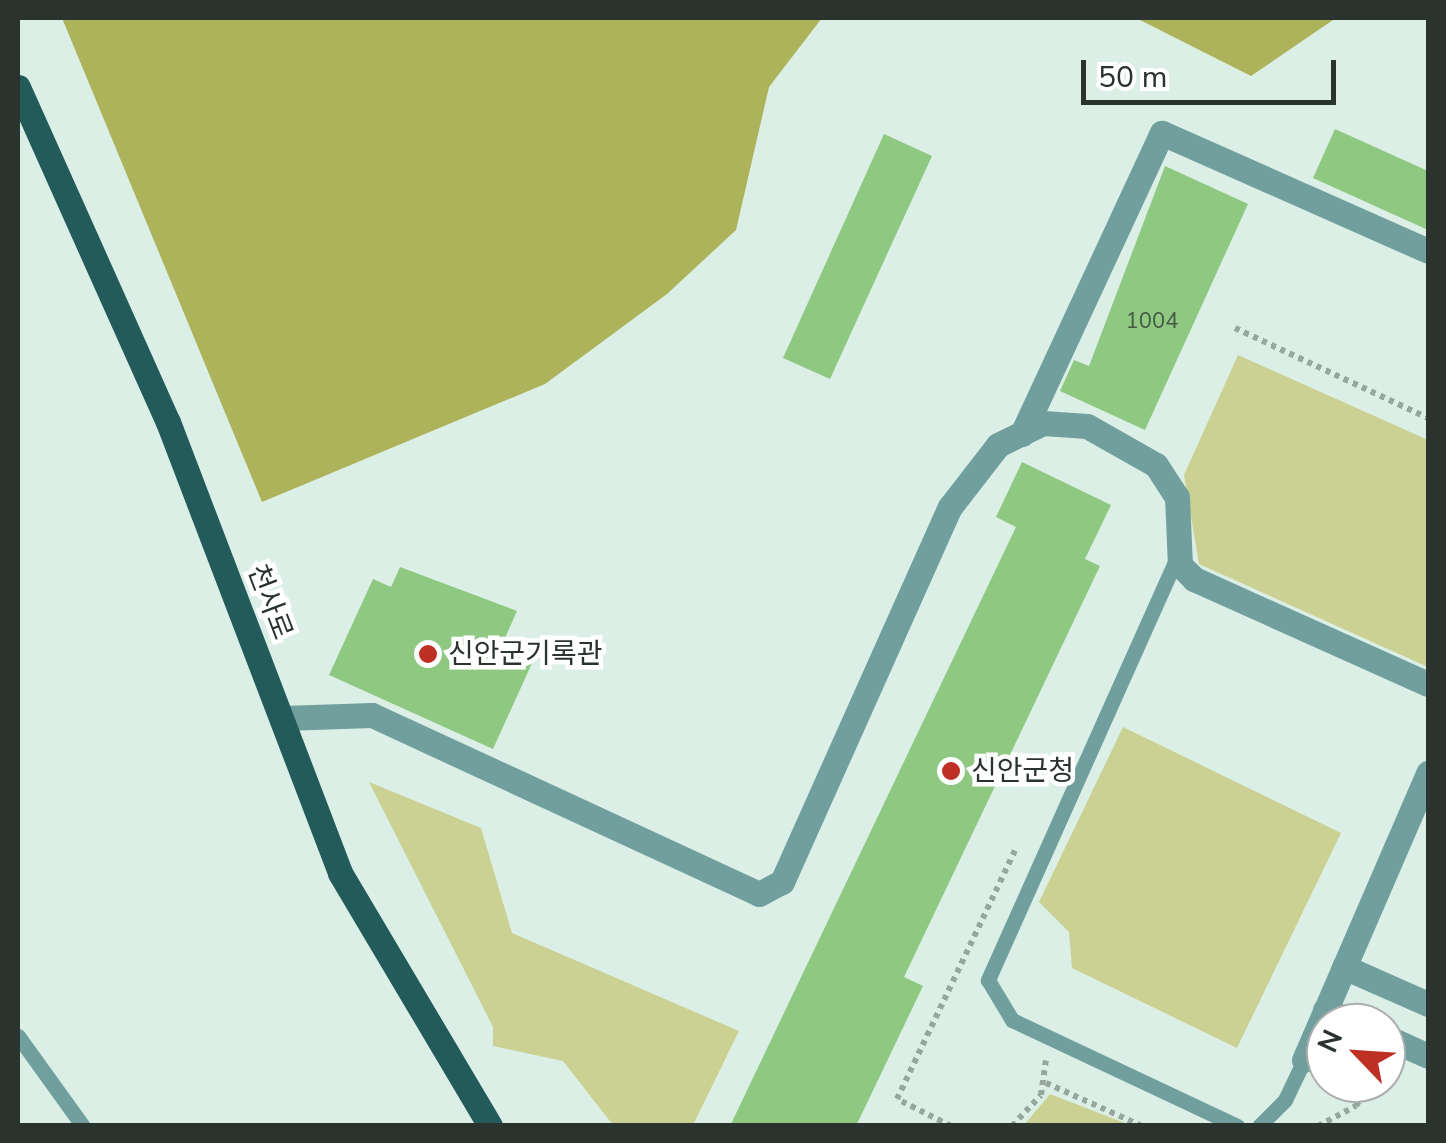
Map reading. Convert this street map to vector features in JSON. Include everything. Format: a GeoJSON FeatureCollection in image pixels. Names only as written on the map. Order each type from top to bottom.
{"type":"FeatureCollection","features":[{"type":"Feature","properties":{"kind":"main road","name":"천사로"},"geometry":{"type":"LineString","coordinates":[[18,87],[168,422],[340,872],[490,1126]]}},
{"type":"Feature","properties":{"kind":"street"},"geometry":{"type":"LineString","coordinates":[[1022,434],[1162,134],[1428,251]]}},
{"type":"Feature","properties":{"kind":"street"},"geometry":{"type":"LineString","coordinates":[[283,718],[372,715],[759,894],[782,882],[950,507],[998,445],[1044,423],[1087,426],[1125,441],[1177,497],[1178,555],[1194,579],[1428,684]]}},
{"type":"Feature","properties":{"kind":"street"},"geometry":{"type":"LineString","coordinates":[[1328,1003],[1428,773]]}},
{"type":"Feature","properties":{"kind":"street"},"geometry":{"type":"LineString","coordinates":[[1344,967],[1428,1004]]}},
{"type":"Feature","properties":{"kind":"street"},"geometry":{"type":"LineString","coordinates":[[1304,1060],[1306,1055]]}},
{"type":"Feature","properties":{"kind":"lane"},"geometry":{"type":"LineString","coordinates":[[1178,555],[992,962],[991,997],[1040,1034],[1238,1126]]}},
{"type":"Feature","properties":{"kind":"lane"},"geometry":{"type":"LineString","coordinates":[[18,1036],[83,1126]]}},
{"type":"Feature","properties":{"kind":"lane"},"geometry":{"type":"LineString","coordinates":[[1259,1126],[1285,1100],[1304,1060]]}},
{"type":"Feature","properties":{"kind":"path"},"geometry":{"type":"LineString","coordinates":[[1235,328],[1428,418]]}},
{"type":"Feature","properties":{"kind":"path"},"geometry":{"type":"LineString","coordinates":[[1012,1126],[1046,1083],[1040,1034]]}},
{"type":"Feature","properties":{"kind":"path"},"geometry":{"type":"LineString","coordinates":[[1046,1083],[1142,1126]]}},
{"type":"Feature","properties":{"kind":"path"},"geometry":{"type":"LineString","coordinates":[[1318,1126],[1358,1103]]}},
{"type":"Feature","properties":{"kind":"green space"},"geometry":{"type":"Polygon","coordinates":[[[62,18],[822,18],[769,87],[736,230],[667,294],[545,384],[262,502],[62,18]]]}},
{"type":"Feature","properties":{"kind":"green space"},"geometry":{"type":"Polygon","coordinates":[[[1136,18],[1336,18],[1251,76],[1136,18]]]}},
{"type":"Feature","properties":{"kind":"green space"},"geometry":{"type":"Polygon","coordinates":[[[1238,355],[1428,440],[1428,667],[1199,564],[1184,475],[1238,355]]]}},
{"type":"Feature","properties":{"kind":"green space"},"geometry":{"type":"Polygon","coordinates":[[[1123,727],[1341,833],[1237,1048],[1072,968],[1069,932],[1039,902],[1123,727]]]}},
{"type":"Feature","properties":{"kind":"green space"},"geometry":{"type":"Polygon","coordinates":[[[369,782],[481,828],[512,933],[739,1031],[693,1125],[613,1125],[563,1061],[493,1046],[493,1027],[369,782]]]}},
{"type":"Feature","properties":{"kind":"green space"},"geometry":{"type":"Polygon","coordinates":[[[1050,1094],[1130,1125],[1024,1125],[1050,1094]]]}},
{"type":"Feature","properties":{"kind":"building"},"geometry":{"type":"Polygon","coordinates":[[[1335,129],[1428,171],[1428,230],[1313,178],[1335,129]]]}},
{"type":"Feature","properties":{"kind":"building"},"geometry":{"type":"Polygon","coordinates":[[[884,134],[932,156],[830,379],[783,358],[884,134]]]}},
{"type":"Feature","properties":{"kind":"building"},"geometry":{"type":"Polygon","coordinates":[[[1165,166],[1248,204],[1145,430],[1060,391],[1074,360],[1089,366],[1165,166]]]}},
{"type":"Feature","properties":{"kind":"building","name":"신안군청"},"geometry":{"type":"Polygon","coordinates":[[[1022,462],[1111,505],[1085,559],[1100,566],[904,977],[923,986],[856,1126],[730,1126],[1016,527],[996,517],[1022,462]]]}},
{"type":"Feature","properties":{"kind":"building","name":"신안군기록관"},"geometry":{"type":"Polygon","coordinates":[[[400,567],[517,611],[501,647],[533,661],[493,749],[329,675],[373,579],[391,587],[400,567]]]}},
{"type":"Feature","properties":{"kind":"place","name":"신안군기록관"},"geometry":{"type":"Point","coordinates":[428,654]}},
{"type":"Feature","properties":{"kind":"place","name":"신안군청"},"geometry":{"type":"Point","coordinates":[951,771]}}]}
